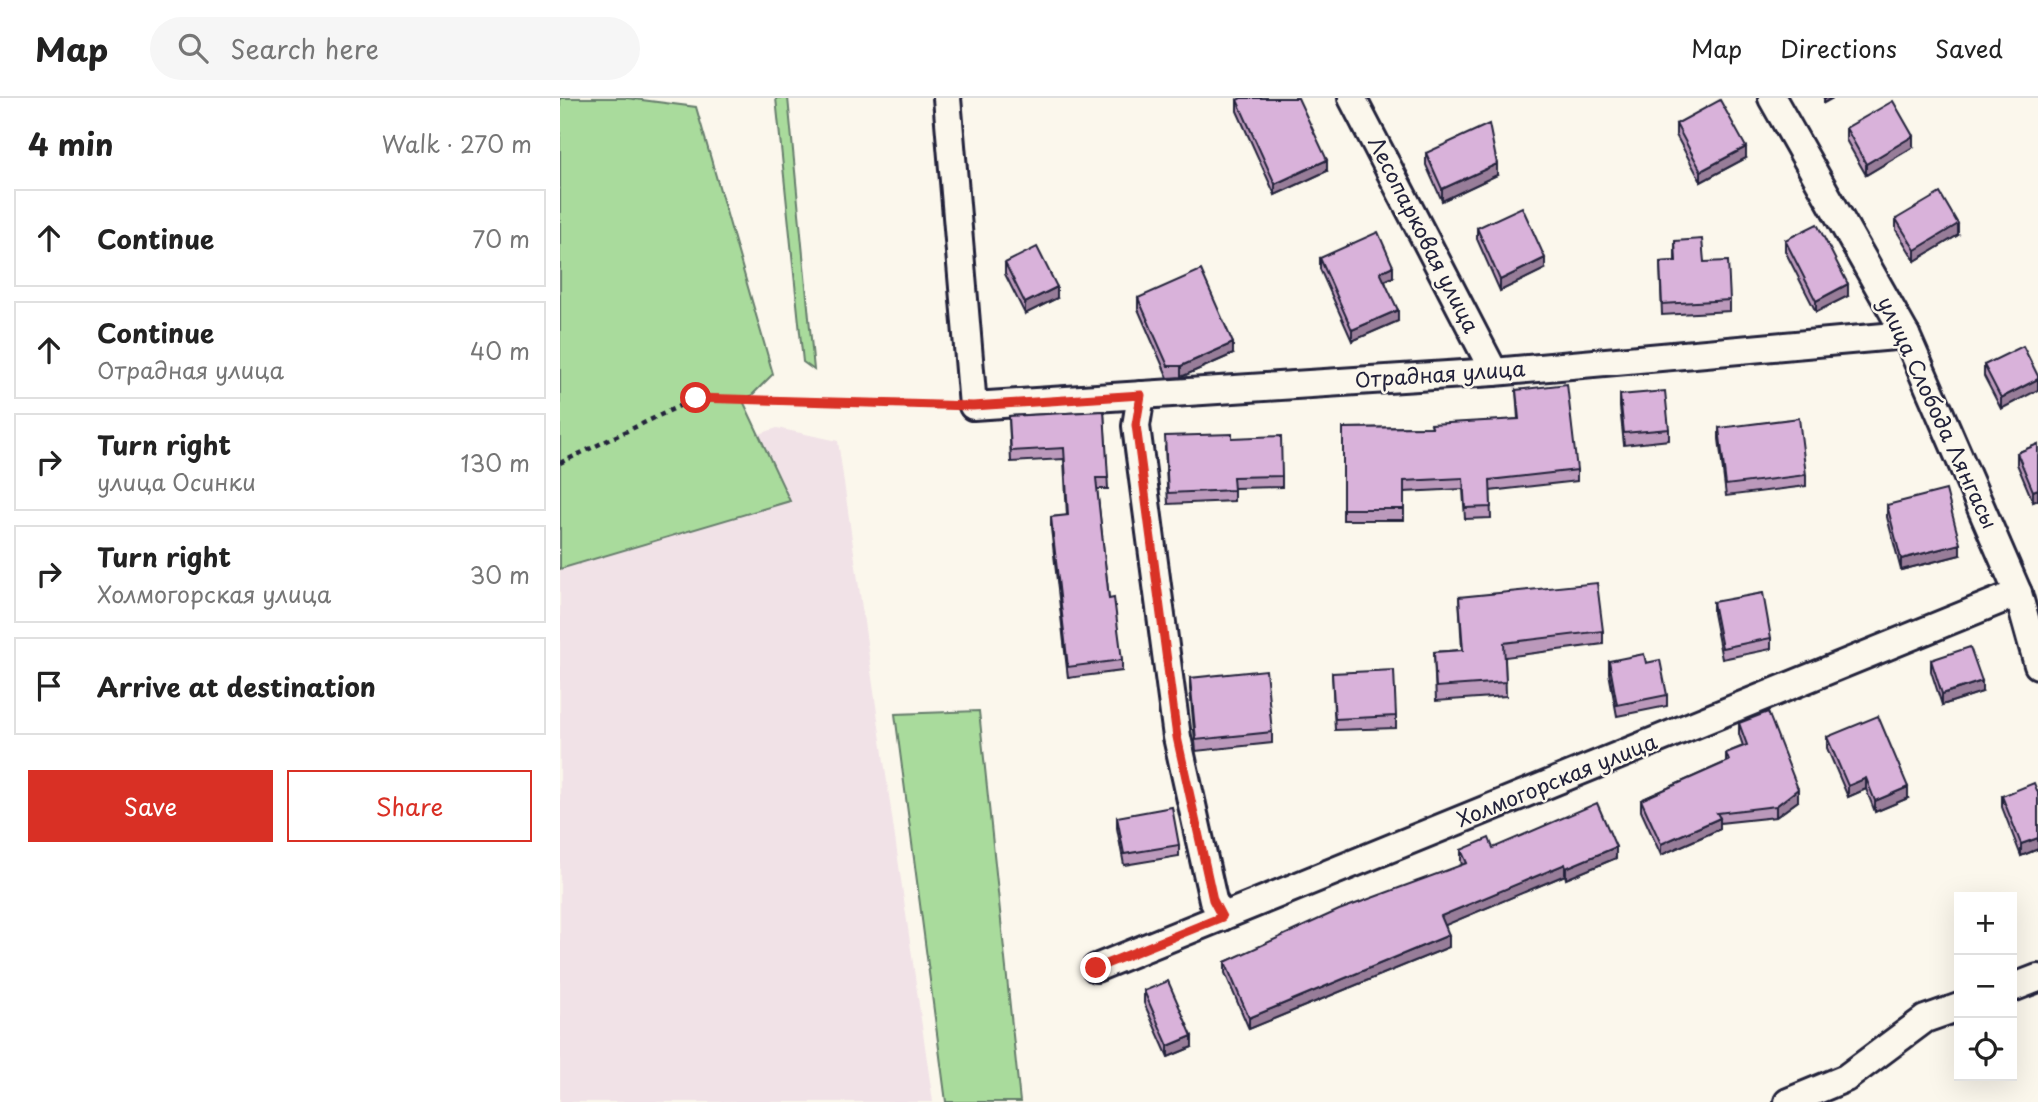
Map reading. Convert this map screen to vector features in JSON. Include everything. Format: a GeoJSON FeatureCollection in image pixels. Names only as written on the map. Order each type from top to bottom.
{"type":"FeatureCollection","features":[{"type":"Feature","properties":{"kind":"street"},"geometry":{"type":"LineString","coordinates":[[947,98],[973,406]]}},
{"type":"Feature","properties":{"kind":"street","name":"Лесопарковая улица"},"geometry":{"type":"LineString","coordinates":[[1352,98],[1494,372]]}},
{"type":"Feature","properties":{"kind":"street","name":"улица Слобода Лянгасы"},"geometry":{"type":"LineString","coordinates":[[1772,98],[1906,335],[2018,593],[2038,665]]}},
{"type":"Feature","properties":{"kind":"street","name":"Отрадная улица"},"geometry":{"type":"LineString","coordinates":[[973,406],[1494,372],[1906,335]]}},
{"type":"Feature","properties":{"kind":"street"},"geometry":{"type":"LineString","coordinates":[[1141,395],[1136,425],[1177,737],[1213,900],[1222,917]]}},
{"type":"Feature","properties":{"kind":"street","name":"Холмогорская улица"},"geometry":{"type":"LineString","coordinates":[[1096,968],[2018,593]]}},
{"type":"Feature","properties":{"kind":"street"},"geometry":{"type":"LineString","coordinates":[[2017,986],[2038,978]]}},
{"type":"Feature","properties":{"kind":"street"},"geometry":{"type":"LineString","coordinates":[[1788,1102],[1846,1078],[1925,1019],[1954,1009]]}},
{"type":"Feature","properties":{"kind":"path"},"geometry":{"type":"LineString","coordinates":[[560,463],[696,398],[973,406]]}},
{"type":"Feature","properties":{"kind":"shaded area"},"geometry":{"type":"Polygon","coordinates":[[[777,428],[838,441],[933,1102],[560,1102],[560,502],[777,428]]]}},
{"type":"Feature","properties":{"kind":"green space"},"geometry":{"type":"Polygon","coordinates":[[[560,98],[626,98],[696,107],[773,374],[744,403],[790,501],[560,569],[560,98]]]}},
{"type":"Feature","properties":{"kind":"green space"},"geometry":{"type":"Polygon","coordinates":[[[776,98],[788,98],[814,370],[803,362],[776,98]]]}},
{"type":"Feature","properties":{"kind":"green space"},"geometry":{"type":"Polygon","coordinates":[[[979,711],[1020,1102],[946,1102],[895,714],[979,711]]]}},
{"type":"Feature","properties":{"kind":"building"},"geometry":{"type":"Polygon","coordinates":[[[1298,98],[1327,160],[1275,184],[1237,100],[1298,98]]]}},
{"type":"Feature","properties":{"kind":"building"},"geometry":{"type":"Polygon","coordinates":[[[1720,100],[1746,147],[1701,171],[1676,124],[1720,100]]]}},
{"type":"Feature","properties":{"kind":"building"},"geometry":{"type":"Polygon","coordinates":[[[1893,101],[1913,136],[1866,164],[1846,128],[1893,101]]]}},
{"type":"Feature","properties":{"kind":"building"},"geometry":{"type":"Polygon","coordinates":[[[1489,124],[1497,164],[1442,189],[1426,153],[1489,124]]]}},
{"type":"Feature","properties":{"kind":"building"},"geometry":{"type":"Polygon","coordinates":[[[1940,193],[1958,224],[1915,250],[1896,219],[1940,193]]]}},
{"type":"Feature","properties":{"kind":"building"},"geometry":{"type":"Polygon","coordinates":[[[1522,207],[1545,258],[1500,280],[1477,228],[1522,207]]]}},
{"type":"Feature","properties":{"kind":"building"},"geometry":{"type":"Polygon","coordinates":[[[1817,224],[1848,284],[1816,301],[1785,240],[1817,224]]]}},
{"type":"Feature","properties":{"kind":"building"},"geometry":{"type":"Polygon","coordinates":[[[1378,232],[1393,266],[1380,272],[1398,310],[1352,330],[1320,258],[1378,232]]]}},
{"type":"Feature","properties":{"kind":"building"},"geometry":{"type":"Polygon","coordinates":[[[1702,239],[1704,262],[1728,261],[1730,300],[1662,304],[1660,262],[1676,261],[1675,241],[1702,239]]]}},
{"type":"Feature","properties":{"kind":"building"},"geometry":{"type":"Polygon","coordinates":[[[1037,247],[1057,287],[1025,303],[1005,263],[1037,247]]]}},
{"type":"Feature","properties":{"kind":"building"},"geometry":{"type":"Polygon","coordinates":[[[1201,270],[1233,343],[1181,366],[1168,366],[1138,298],[1201,270]]]}},
{"type":"Feature","properties":{"kind":"building"},"geometry":{"type":"Polygon","coordinates":[[[2023,346],[2038,379],[2001,398],[1984,365],[2023,346]]]}},
{"type":"Feature","properties":{"kind":"building"},"geometry":{"type":"Polygon","coordinates":[[[1567,384],[1577,470],[1490,480],[1491,507],[1465,508],[1463,478],[1404,481],[1404,509],[1343,509],[1343,428],[1432,427],[1431,424],[1519,419],[1516,390],[1567,384]]]}},
{"type":"Feature","properties":{"kind":"building"},"geometry":{"type":"Polygon","coordinates":[[[1665,391],[1669,429],[1624,433],[1620,395],[1665,391]]]}},
{"type":"Feature","properties":{"kind":"building"},"geometry":{"type":"Polygon","coordinates":[[[1104,411],[1108,478],[1096,478],[1109,599],[1114,598],[1122,660],[1068,667],[1051,517],[1068,515],[1064,448],[1011,451],[1009,416],[1104,411]]]}},
{"type":"Feature","properties":{"kind":"building"},"geometry":{"type":"Polygon","coordinates":[[[1799,418],[1806,475],[1726,485],[1719,428],[1799,418]]]}},
{"type":"Feature","properties":{"kind":"building"},"geometry":{"type":"Polygon","coordinates":[[[1232,434],[1232,438],[1281,436],[1282,476],[1233,477],[1234,490],[1168,493],[1165,436],[1232,434]]]}},
{"type":"Feature","properties":{"kind":"building"},"geometry":{"type":"Polygon","coordinates":[[[2038,444],[2038,489],[2033,491],[2017,453],[2038,444]]]}},
{"type":"Feature","properties":{"kind":"building"},"geometry":{"type":"Polygon","coordinates":[[[1946,490],[1960,544],[1901,559],[1887,505],[1946,490]]]}},
{"type":"Feature","properties":{"kind":"building"},"geometry":{"type":"Polygon","coordinates":[[[1597,583],[1603,631],[1504,643],[1506,682],[1436,687],[1434,652],[1463,650],[1459,597],[1597,583]]]}},
{"type":"Feature","properties":{"kind":"building"},"geometry":{"type":"Polygon","coordinates":[[[1763,593],[1771,638],[1722,648],[1713,602],[1763,593]]]}},
{"type":"Feature","properties":{"kind":"building"},"geometry":{"type":"Polygon","coordinates":[[[1970,647],[1982,681],[1942,694],[1931,660],[1970,647]]]}},
{"type":"Feature","properties":{"kind":"building"},"geometry":{"type":"Polygon","coordinates":[[[1644,654],[1646,663],[1660,660],[1667,695],[1617,705],[1609,661],[1644,654]]]}},
{"type":"Feature","properties":{"kind":"building"},"geometry":{"type":"Polygon","coordinates":[[[1266,670],[1272,732],[1196,740],[1190,678],[1266,670]]]}},
{"type":"Feature","properties":{"kind":"building"},"geometry":{"type":"Polygon","coordinates":[[[1394,670],[1396,716],[1335,719],[1332,673],[1394,670]]]}},
{"type":"Feature","properties":{"kind":"building"},"geometry":{"type":"Polygon","coordinates":[[[1768,712],[1798,789],[1776,806],[1717,813],[1720,818],[1661,844],[1641,800],[1729,761],[1726,753],[1747,745],[1739,723],[1768,712]]]}},
{"type":"Feature","properties":{"kind":"building"},"geometry":{"type":"Polygon","coordinates":[[[1878,716],[1908,787],[1875,801],[1866,778],[1848,786],[1827,737],[1878,716]]]}},
{"type":"Feature","properties":{"kind":"building"},"geometry":{"type":"Polygon","coordinates":[[[2034,783],[2038,793],[2038,838],[2021,844],[2002,796],[2034,783]]]}},
{"type":"Feature","properties":{"kind":"building"},"geometry":{"type":"Polygon","coordinates":[[[1597,803],[1616,847],[1566,868],[1565,864],[1441,916],[1449,935],[1249,1018],[1225,962],[1339,910],[1467,863],[1461,850],[1489,838],[1493,848],[1597,803]]]}},
{"type":"Feature","properties":{"kind":"building"},"geometry":{"type":"Polygon","coordinates":[[[1172,807],[1179,845],[1124,854],[1117,817],[1172,807]]]}},
{"type":"Feature","properties":{"kind":"building"},"geometry":{"type":"Polygon","coordinates":[[[1168,981],[1192,1036],[1168,1046],[1144,991],[1168,981]]]}},
{"type":"Feature","properties":{"kind":"route"},"geometry":{"type":"LineString","coordinates":[[696,398],[973,406],[1141,395],[1136,425],[1177,737],[1213,900],[1222,917],[1096,968]]}}]}
